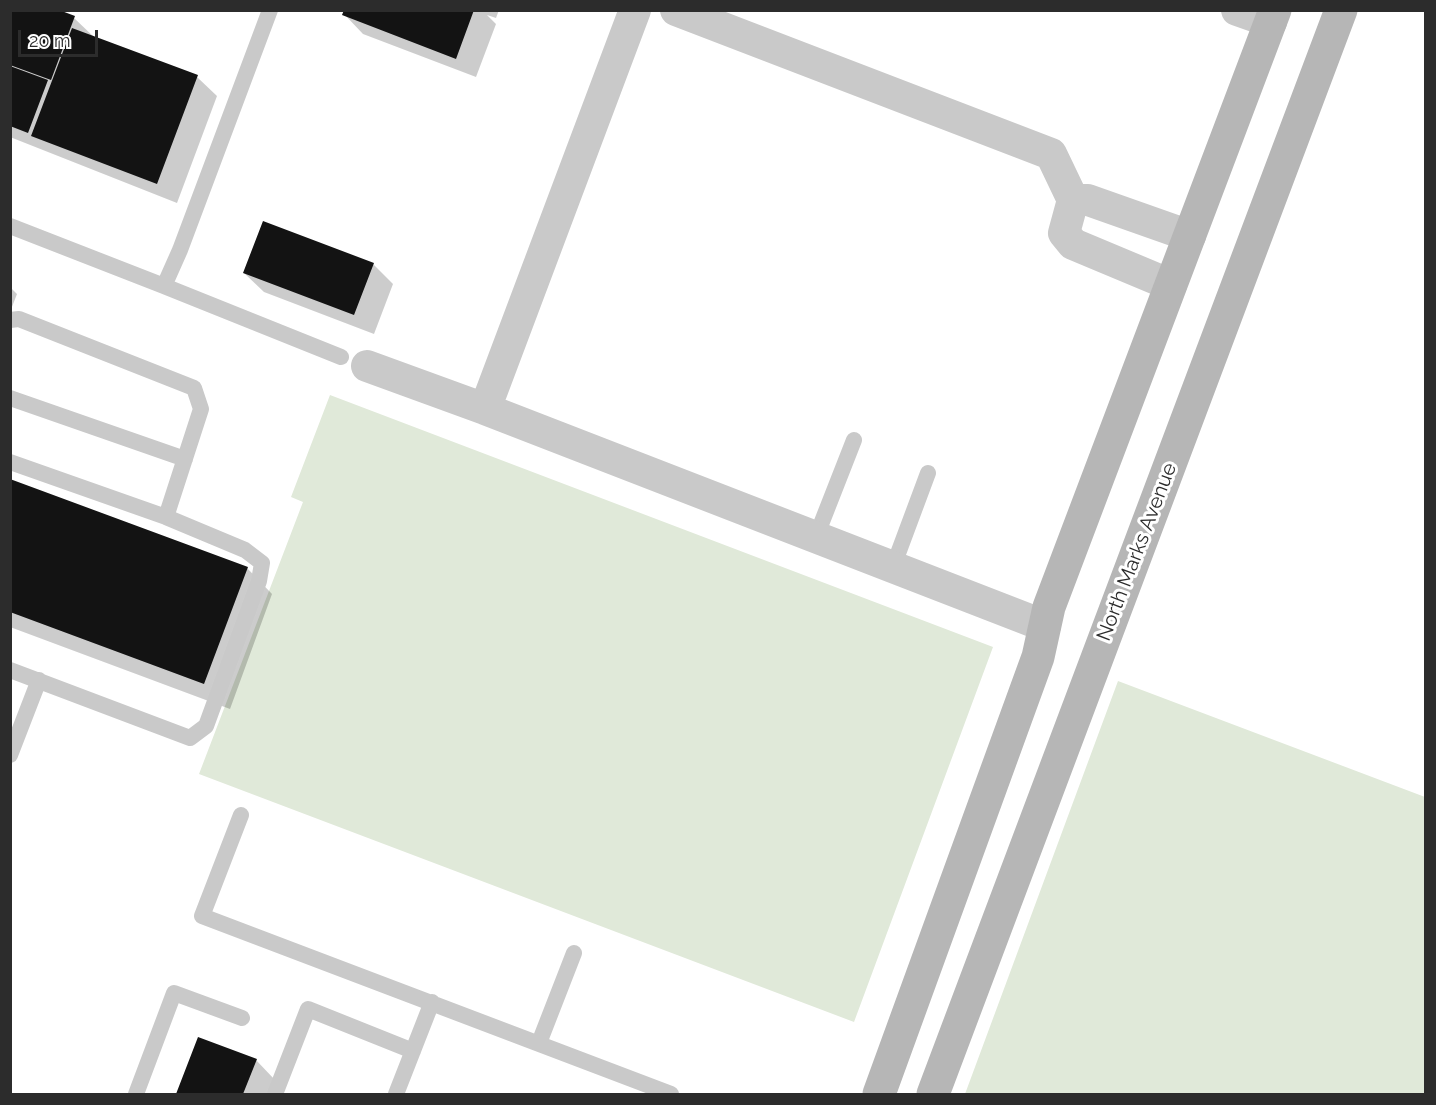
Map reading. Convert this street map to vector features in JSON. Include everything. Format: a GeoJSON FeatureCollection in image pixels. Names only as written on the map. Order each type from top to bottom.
{"type":"FeatureCollection","features":[{"type":"Feature","properties":{"kind":"main road","name":"North Marks Avenue"},"geometry":{"type":"LineString","coordinates":[[933,1095],[1341,10]]}},
{"type":"Feature","properties":{"kind":"main road"},"geometry":{"type":"LineString","coordinates":[[879,1095],[1038,657],[1049,606],[1273,16]]}},
{"type":"Feature","properties":{"kind":"street"},"geometry":{"type":"LineString","coordinates":[[485,409],[635,10]]}},
{"type":"Feature","properties":{"kind":"street"},"geometry":{"type":"LineString","coordinates":[[676,10],[1051,154],[1073,200],[1064,233],[1073,244],[1172,285]]}},
{"type":"Feature","properties":{"kind":"street"},"geometry":{"type":"LineString","coordinates":[[1237,10],[1273,16]]}},
{"type":"Feature","properties":{"kind":"street"},"geometry":{"type":"LineString","coordinates":[[1073,200],[1088,200],[1190,236]]}},
{"type":"Feature","properties":{"kind":"street"},"geometry":{"type":"LineString","coordinates":[[1105,257],[1121,212]]}},
{"type":"Feature","properties":{"kind":"street"},"geometry":{"type":"LineString","coordinates":[[354,362],[485,409],[1045,626]]}},
{"type":"Feature","properties":{"kind":"lane"},"geometry":{"type":"LineString","coordinates":[[164,286],[180,250],[270,10]]}},
{"type":"Feature","properties":{"kind":"lane"},"geometry":{"type":"LineString","coordinates":[[10,226],[354,362]]}},
{"type":"Feature","properties":{"kind":"lane"},"geometry":{"type":"LineString","coordinates":[[10,320],[19,319],[194,388],[201,409],[166,517]]}},
{"type":"Feature","properties":{"kind":"lane"},"geometry":{"type":"LineString","coordinates":[[10,398],[185,459]]}},
{"type":"Feature","properties":{"kind":"lane"},"geometry":{"type":"LineString","coordinates":[[816,537],[854,440]]}},
{"type":"Feature","properties":{"kind":"lane"},"geometry":{"type":"LineString","coordinates":[[10,462],[166,517],[245,550],[262,563],[259,581],[206,726],[190,738],[10,670]]}},
{"type":"Feature","properties":{"kind":"lane"},"geometry":{"type":"LineString","coordinates":[[893,567],[928,473]]}},
{"type":"Feature","properties":{"kind":"lane"},"geometry":{"type":"LineString","coordinates":[[10,755],[39,680]]}},
{"type":"Feature","properties":{"kind":"lane"},"geometry":{"type":"LineString","coordinates":[[241,815],[202,916],[671,1094]]}},
{"type":"Feature","properties":{"kind":"lane"},"geometry":{"type":"LineString","coordinates":[[539,1043],[574,952]]}},
{"type":"Feature","properties":{"kind":"lane"},"geometry":{"type":"LineString","coordinates":[[136,1095],[174,993],[242,1018]]}},
{"type":"Feature","properties":{"kind":"lane"},"geometry":{"type":"LineString","coordinates":[[396,1095],[432,1002]]}},
{"type":"Feature","properties":{"kind":"lane"},"geometry":{"type":"LineString","coordinates":[[275,1095],[308,1009],[413,1051]]}},
{"type":"Feature","properties":{"kind":"green space"},"geometry":{"type":"Polygon","coordinates":[[[330,395],[993,647],[854,1022],[199,774],[303,502],[291,497],[330,395]]]}},
{"type":"Feature","properties":{"kind":"green space"},"geometry":{"type":"Polygon","coordinates":[[[1118,681],[1425,797],[1425,1094],[965,1094],[1118,681]]]}},
{"type":"Feature","properties":{"kind":"building"},"geometry":{"type":"Polygon","coordinates":[[[10,10],[59,10],[75,16],[51,80],[10,65],[10,10]]]}},
{"type":"Feature","properties":{"kind":"building"},"geometry":{"type":"Polygon","coordinates":[[[344,10],[474,10],[456,59],[342,15],[344,10]]]}},
{"type":"Feature","properties":{"kind":"building"},"geometry":{"type":"Polygon","coordinates":[[[72,28],[198,75],[157,184],[31,136],[72,28]]]}},
{"type":"Feature","properties":{"kind":"building"},"geometry":{"type":"Polygon","coordinates":[[[10,66],[48,80],[28,133],[10,126],[10,66]]]}},
{"type":"Feature","properties":{"kind":"building"},"geometry":{"type":"Polygon","coordinates":[[[263,221],[374,263],[354,315],[243,273],[263,221]]]}},
{"type":"Feature","properties":{"kind":"building"},"geometry":{"type":"Polygon","coordinates":[[[10,479],[248,567],[204,684],[10,612],[10,479]]]}},
{"type":"Feature","properties":{"kind":"building"},"geometry":{"type":"Polygon","coordinates":[[[198,1037],[257,1059],[243,1094],[176,1094],[198,1037]]]}}]}
